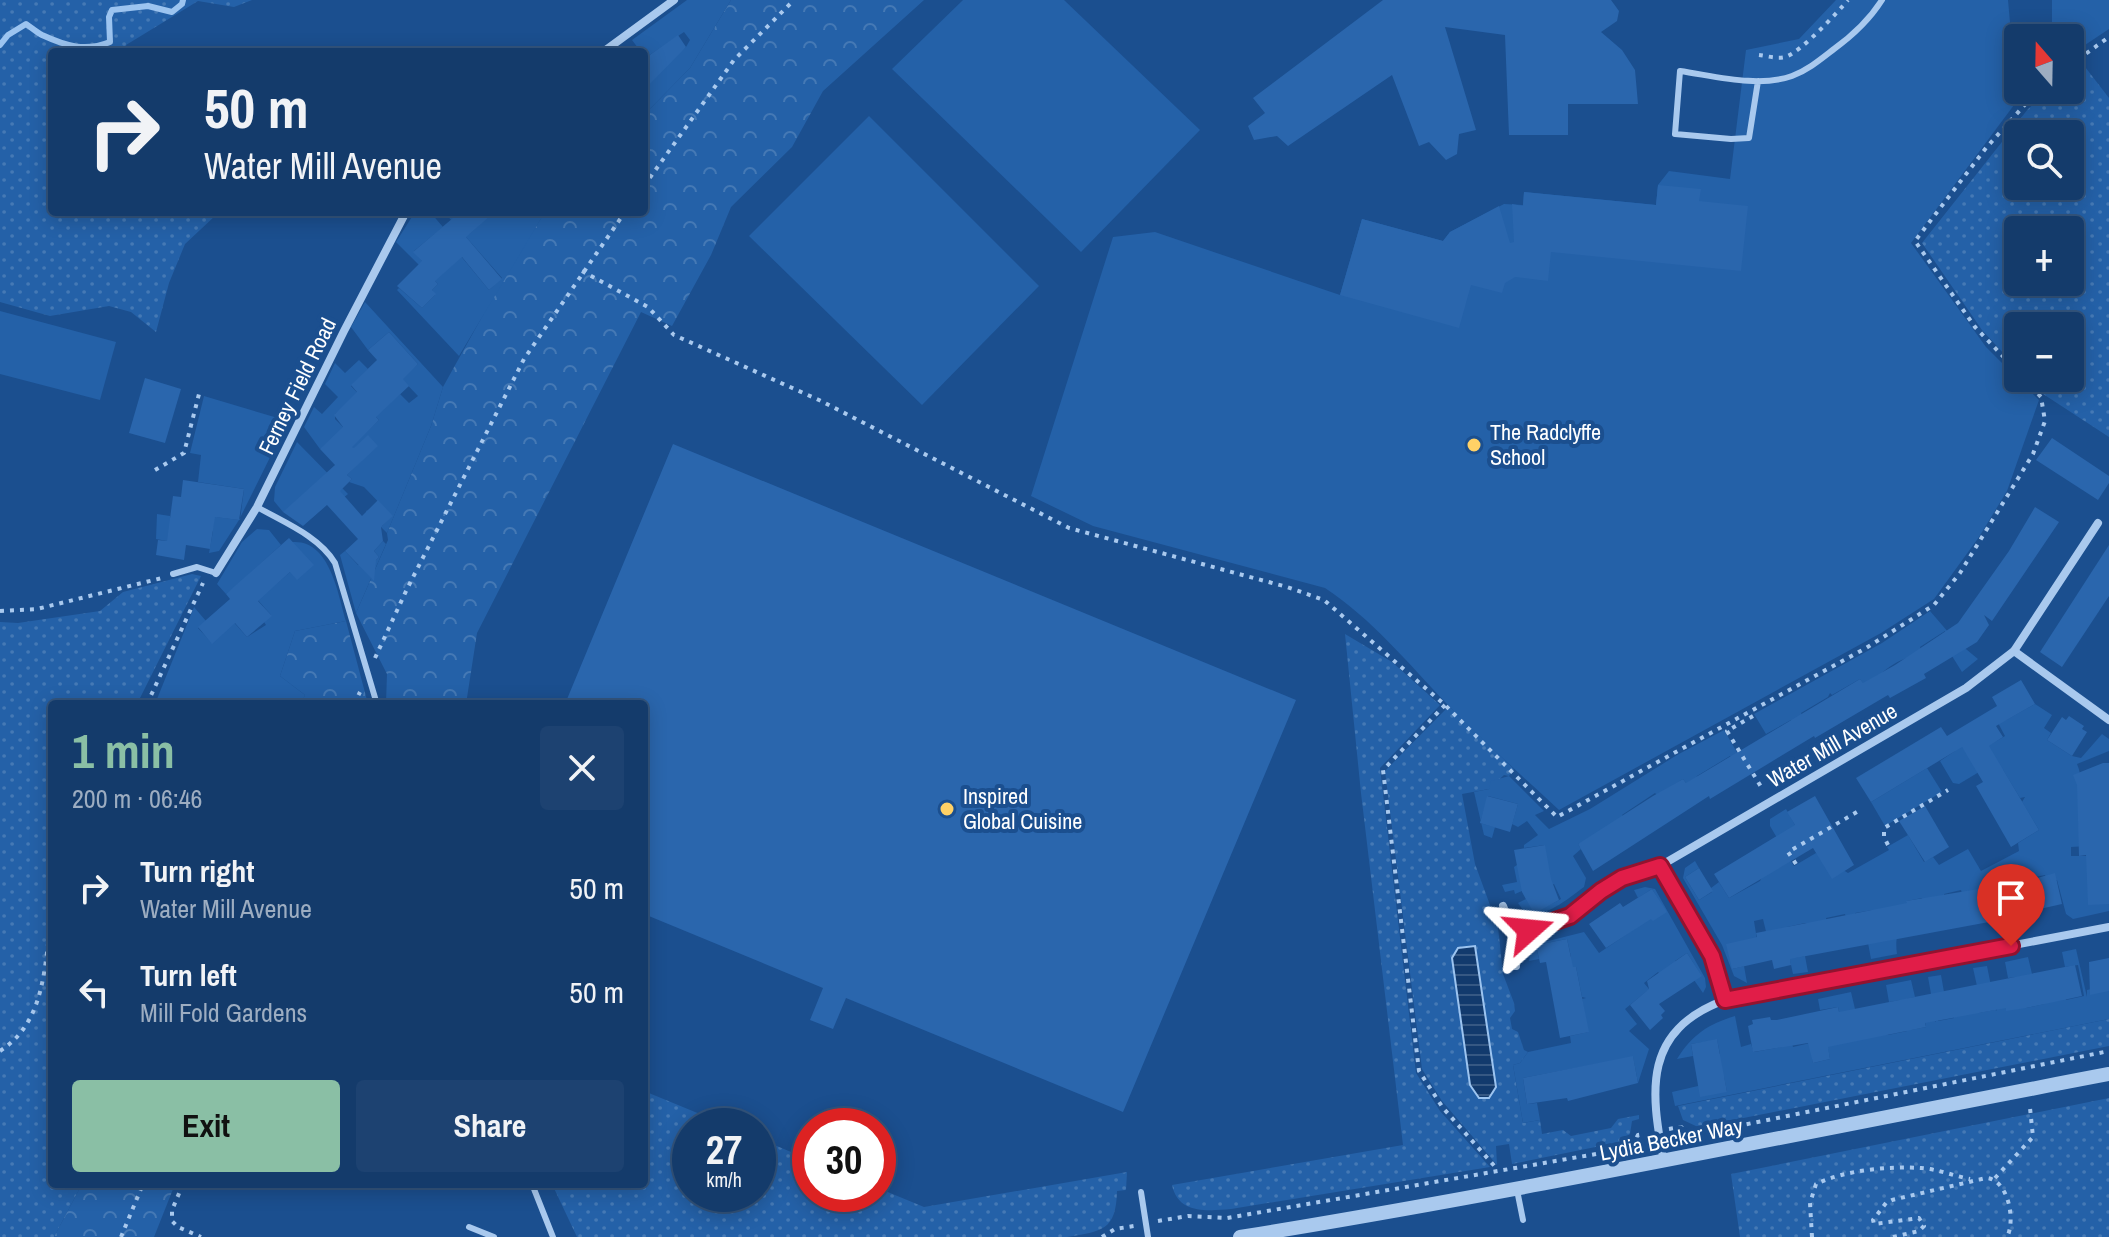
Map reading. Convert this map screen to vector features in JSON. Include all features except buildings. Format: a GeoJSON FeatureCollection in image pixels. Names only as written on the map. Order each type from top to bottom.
{"type":"FeatureCollection","features":[{"type":"Feature","properties":{"kind":"street"},"geometry":{"type":"LineString","coordinates":[[608,48],[674,0]]}},
{"type":"Feature","properties":{"kind":"street","name":"Ferney Field Road"},"geometry":{"type":"LineString","coordinates":[[216,573],[257,507],[404,216]]}},
{"type":"Feature","properties":{"kind":"street","name":"Water Mill Avenue"},"geometry":{"type":"LineString","coordinates":[[1514,935],[1562,920],[1622,878],[1660,866],[1966,688],[2014,651],[2098,523]]}},
{"type":"Feature","properties":{"kind":"street"},"geometry":{"type":"LineString","coordinates":[[2014,651],[2109,720]]}},
{"type":"Feature","properties":{"kind":"street"},"geometry":{"type":"LineString","coordinates":[[1660,866],[1712,956],[1725,1000]]}},
{"type":"Feature","properties":{"kind":"street"},"geometry":{"type":"LineString","coordinates":[[1503,906],[1514,935],[1516,966]]}},
{"type":"Feature","properties":{"kind":"street"},"geometry":{"type":"LineString","coordinates":[[1664,1163],[1655,1119],[1657,1061],[1667,1042],[1683,1023],[1712,1005],[2109,927]]}},
{"type":"Feature","properties":{"kind":"street","name":"Lydia Becker Way"},"geometry":{"type":"LineString","coordinates":[[1240,1237],[1664,1163],[2109,1074]]}},
{"type":"Feature","properties":{"kind":"lane"},"geometry":{"type":"LineString","coordinates":[[1758,81],[1749,138],[1675,134],[1680,71],[1758,81],[1790,77],[1809,68],[1860,28],[1882,0]]}},
{"type":"Feature","properties":{"kind":"lane"},"geometry":{"type":"LineString","coordinates":[[257,507],[312,540],[335,563],[376,700]]}},
{"type":"Feature","properties":{"kind":"lane"},"geometry":{"type":"LineString","coordinates":[[173,574],[197,567],[216,573]]}},
{"type":"Feature","properties":{"kind":"lane"},"geometry":{"type":"LineString","coordinates":[[534,1188],[553,1237]]}},
{"type":"Feature","properties":{"kind":"lane"},"geometry":{"type":"LineString","coordinates":[[1517,1190],[1523,1220]]}},
{"type":"Feature","properties":{"kind":"lane"},"geometry":{"type":"LineString","coordinates":[[1141,1192],[1148,1237]]}},
{"type":"Feature","properties":{"kind":"lane"},"geometry":{"type":"LineString","coordinates":[[469,1227],[494,1237]]}},
{"type":"Feature","properties":{"kind":"path"},"geometry":{"type":"LineString","coordinates":[[648,180],[734,60],[794,0]]}},
{"type":"Feature","properties":{"kind":"path"},"geometry":{"type":"LineString","coordinates":[[1759,55],[1781,58],[1790,55],[1848,0]]}},
{"type":"Feature","properties":{"kind":"path"},"geometry":{"type":"LineString","coordinates":[[2084,55],[2109,37]]}},
{"type":"Feature","properties":{"kind":"path"},"geometry":{"type":"LineString","coordinates":[[2004,357],[1975,327],[1915,241],[1986,148],[2025,104]]}},
{"type":"Feature","properties":{"kind":"path"},"geometry":{"type":"LineString","coordinates":[[369,672],[407,589],[524,359],[622,216]]}},
{"type":"Feature","properties":{"kind":"path"},"geometry":{"type":"LineString","coordinates":[[582,271],[648,307],[674,335],[819,400],[1069,528],[1287,587],[1324,600],[1445,705],[1557,817],[1866,648],[1934,605],[1960,573],[2033,454],[2045,421],[2041,397],[2037,392]]}},
{"type":"Feature","properties":{"kind":"path"},"geometry":{"type":"LineString","coordinates":[[155,470],[184,453],[199,394]]}},
{"type":"Feature","properties":{"kind":"path"},"geometry":{"type":"LineString","coordinates":[[149,700],[205,578],[216,573]]}},
{"type":"Feature","properties":{"kind":"path"},"geometry":{"type":"LineString","coordinates":[[0,611],[37,609],[130,588],[173,574]]}},
{"type":"Feature","properties":{"kind":"path"},"geometry":{"type":"LineString","coordinates":[[1445,705],[1383,770],[1419,1071],[1443,1108],[1498,1170]]}},
{"type":"Feature","properties":{"kind":"path"},"geometry":{"type":"LineString","coordinates":[[1753,716],[1727,731],[1764,792]]}},
{"type":"Feature","properties":{"kind":"path"},"geometry":{"type":"LineString","coordinates":[[1888,845],[1884,828],[1948,790]]}},
{"type":"Feature","properties":{"kind":"path"},"geometry":{"type":"LineString","coordinates":[[1796,864],[1788,852],[1857,812]]}},
{"type":"Feature","properties":{"kind":"path"},"geometry":{"type":"LineString","coordinates":[[0,1051],[15,1041],[29,1024],[38,1004],[48,939]]}},
{"type":"Feature","properties":{"kind":"path"},"geometry":{"type":"LineString","coordinates":[[1681,1127],[1689,1132],[1708,1132],[2109,1051]]}},
{"type":"Feature","properties":{"kind":"path"},"geometry":{"type":"LineString","coordinates":[[1893,1237],[1919,1231],[1924,1226],[1919,1218],[1874,1224],[1873,1220],[1886,1203],[1972,1180],[1995,1178],[2033,1137],[2030,1108]]}},
{"type":"Feature","properties":{"kind":"path"},"geometry":{"type":"LineString","coordinates":[[1188,1216],[1227,1218],[1619,1150],[1634,1143],[1638,1135]]}},
{"type":"Feature","properties":{"kind":"path"},"geometry":{"type":"LineString","coordinates":[[1812,1237],[1810,1203],[1816,1184],[1827,1179],[1878,1170],[1922,1168],[1972,1180]]}},
{"type":"Feature","properties":{"kind":"path"},"geometry":{"type":"LineString","coordinates":[[1995,1178],[2002,1184],[2009,1213],[2011,1226],[2007,1237]]}},
{"type":"Feature","properties":{"kind":"path"},"geometry":{"type":"LineString","coordinates":[[121,1237],[141,1188]]}},
{"type":"Feature","properties":{"kind":"path"},"geometry":{"type":"LineString","coordinates":[[181,1188],[172,1210],[172,1221],[201,1237]]}},
{"type":"Feature","properties":{"kind":"path"},"geometry":{"type":"LineString","coordinates":[[1102,1237],[1115,1229]]}},
{"type":"Feature","properties":{"kind":"green space"},"geometry":{"type":"Polygon","coordinates":[[[0,0],[252,0],[234,7],[198,1],[126,45],[127,48],[48,48],[48,216],[215,216],[185,244],[169,283],[156,332],[131,312],[109,306],[50,316],[0,302],[0,0]]]}},
{"type":"Feature","properties":{"kind":"green space"},"geometry":{"type":"Polygon","coordinates":[[[687,0],[731,0],[690,68],[648,111],[648,74],[686,47],[690,40],[684,32],[648,56],[648,48],[638,48],[632,40],[687,0]]]}},
{"type":"Feature","properties":{"kind":"green space"},"geometry":{"type":"Polygon","coordinates":[[[731,0],[924,0],[823,91],[792,147],[731,207],[711,255],[672,326],[641,312],[477,633],[467,700],[386,700],[387,674],[356,613],[388,540],[387,533],[431,426],[443,387],[503,279],[542,216],[648,216],[648,111],[690,68],[731,0]]]}},
{"type":"Feature","properties":{"kind":"green space"},"geometry":{"type":"Polygon","coordinates":[[[963,0],[1064,0],[1200,130],[1081,252],[892,69],[963,0]]]}},
{"type":"Feature","properties":{"kind":"green space","name":"The Radclyffe School"},"geometry":{"type":"Polygon","coordinates":[[[1836,0],[2008,0],[2010,24],[2004,24],[2004,104],[2015,104],[1911,243],[1986,347],[2004,365],[2004,392],[2031,392],[2039,400],[2007,491],[1979,537],[1934,599],[1881,633],[1559,810],[1460,717],[1374,627],[1325,588],[1093,526],[1031,496],[1113,237],[1155,232],[1340,295],[1362,219],[1443,241],[1450,232],[1504,204],[1523,205],[1524,192],[1656,205],[1658,185],[1669,171],[1730,179],[1746,50],[1799,39],[1836,0]]]}},
{"type":"Feature","properties":{"kind":"green space"},"geometry":{"type":"Polygon","coordinates":[[[2052,0],[2109,0],[2109,29],[2084,46],[2084,24],[2052,24],[2052,0]]]}},
{"type":"Feature","properties":{"kind":"green space"},"geometry":{"type":"Polygon","coordinates":[[[2084,66],[2109,98],[2109,437],[2040,392],[2084,392],[2084,312],[2004,312],[2004,354],[1982,330],[1922,243],[2004,139],[2004,200],[2084,200],[2084,120],[2019,120],[2034,104],[2084,104],[2084,66]]]}},
{"type":"Feature","properties":{"kind":"green space"},"geometry":{"type":"Polygon","coordinates":[[[869,116],[1039,286],[922,405],[749,236],[869,116]]]}},
{"type":"Feature","properties":{"kind":"green space"},"geometry":{"type":"Polygon","coordinates":[[[412,216],[433,216],[443,227],[414,251],[430,271],[455,249],[489,290],[502,278],[448,216],[453,216],[469,234],[490,216],[543,216],[459,356],[397,290],[399,288],[422,308],[435,295],[432,290],[438,284],[396,242],[412,216]]]}},
{"type":"Feature","properties":{"kind":"green space"},"geometry":{"type":"Polygon","coordinates":[[[365,302],[443,387],[431,426],[387,533],[366,512],[382,526],[392,516],[364,487],[349,482],[352,479],[347,475],[363,459],[344,439],[320,449],[304,427],[314,407],[322,414],[338,397],[325,384],[335,363],[345,373],[359,360],[368,369],[351,386],[378,414],[400,394],[409,403],[418,396],[394,371],[411,370],[418,364],[389,332],[368,350],[351,327],[365,302]],[[357,397],[335,414],[335,419],[357,441],[379,420],[357,397]]]}},
{"type":"Feature","properties":{"kind":"green space"},"geometry":{"type":"Polygon","coordinates":[[[0,311],[116,342],[100,400],[0,374],[0,311]]]}},
{"type":"Feature","properties":{"kind":"green space"},"geometry":{"type":"Polygon","coordinates":[[[204,396],[288,421],[240,517],[244,489],[198,482],[201,455],[190,453],[204,396]]]}},
{"type":"Feature","properties":{"kind":"green space"},"geometry":{"type":"Polygon","coordinates":[[[297,442],[348,494],[342,499],[283,512],[274,501],[275,487],[297,442]]]}},
{"type":"Feature","properties":{"kind":"green space"},"geometry":{"type":"Polygon","coordinates":[[[185,513],[239,520],[219,551],[209,553],[213,531],[177,543],[156,539],[157,514],[170,518],[185,513]]]}},
{"type":"Feature","properties":{"kind":"green space"},"geometry":{"type":"Polygon","coordinates":[[[257,529],[269,530],[281,545],[249,574],[266,593],[290,572],[292,542],[305,543],[315,549],[330,570],[346,621],[295,631],[280,676],[305,695],[303,700],[157,700],[194,607],[206,621],[198,628],[212,643],[230,618],[247,637],[266,625],[264,622],[271,615],[242,582],[226,594],[217,584],[242,542],[257,529]]]}},
{"type":"Feature","properties":{"kind":"green space"},"geometry":{"type":"Polygon","coordinates":[[[383,541],[386,544],[356,613],[340,555],[345,551],[358,565],[374,562],[379,557],[374,551],[383,541]]]}},
{"type":"Feature","properties":{"kind":"green space"},"geometry":{"type":"Polygon","coordinates":[[[192,574],[201,576],[139,700],[48,700],[48,1188],[80,1188],[54,1237],[0,1237],[0,622],[18,623],[100,611],[123,592],[192,574]]]}},
{"type":"Feature","properties":{"kind":"green space"},"geometry":{"type":"Polygon","coordinates":[[[1930,611],[1955,640],[1978,659],[1962,672],[1952,656],[1945,631],[1920,647],[1924,656],[1908,658],[1892,666],[1867,690],[1860,679],[1832,695],[1830,693],[1801,713],[1805,721],[1795,727],[1791,720],[1766,734],[1754,714],[1882,643],[1930,611]]]}},
{"type":"Feature","properties":{"kind":"green space"},"geometry":{"type":"Polygon","coordinates":[[[346,621],[367,700],[303,700],[305,695],[280,676],[295,631],[346,621]]]}},
{"type":"Feature","properties":{"kind":"green space"},"geometry":{"type":"Polygon","coordinates":[[[1345,634],[1392,662],[1440,705],[1380,768],[1416,1073],[1440,1111],[1490,1167],[1231,1209],[1195,1209],[1180,1201],[1172,1185],[1403,1145],[1345,634]]]}},
{"type":"Feature","properties":{"kind":"green space"},"geometry":{"type":"Polygon","coordinates":[[[2035,704],[2052,715],[2044,728],[2051,733],[2047,740],[2072,756],[2081,758],[2102,734],[2109,739],[2109,751],[2077,764],[2081,784],[2079,824],[2088,846],[2071,847],[2071,856],[2089,856],[2088,904],[2109,904],[2109,911],[2073,919],[2066,914],[2057,880],[2047,882],[2045,875],[2026,879],[2026,885],[1963,897],[1961,890],[1944,894],[1945,902],[1924,906],[1922,898],[1907,901],[1897,937],[1897,954],[1871,959],[1868,943],[1880,940],[1873,910],[1855,913],[1856,920],[1847,922],[1845,914],[1826,918],[1827,926],[1805,923],[1787,927],[1793,958],[1805,956],[1808,972],[1793,974],[1785,937],[1768,940],[1763,919],[1754,921],[1757,940],[1732,969],[1744,966],[1747,983],[1734,976],[1722,945],[1683,878],[1685,868],[1695,861],[1699,868],[1685,877],[1699,900],[1712,892],[1711,888],[1719,882],[1729,898],[1760,881],[1780,843],[1770,826],[1770,819],[1786,809],[1804,841],[1785,852],[1794,866],[1816,853],[1848,873],[1889,850],[1887,847],[1908,835],[1924,862],[1933,857],[1939,865],[1968,849],[1981,871],[2019,851],[2018,843],[2039,830],[2022,802],[2025,797],[2020,798],[2003,770],[1988,779],[1979,772],[1959,784],[1953,783],[1940,761],[1955,751],[1952,746],[1959,742],[1969,757],[2005,736],[1997,721],[2006,720],[2035,704]]]}},
{"type":"Feature","properties":{"kind":"green space"},"geometry":{"type":"Polygon","coordinates":[[[1449,706],[1514,769],[1489,789],[1462,794],[1475,864],[1498,927],[1503,974],[1514,1003],[1515,1011],[1510,1018],[1512,1029],[1518,1032],[1524,1050],[1528,1052],[1520,1063],[1513,1065],[1523,1123],[1540,1120],[1542,1134],[1563,1130],[1571,1136],[1611,1128],[1618,1119],[1639,1115],[1639,1119],[1632,1121],[1630,1134],[1620,1142],[1512,1164],[1509,1144],[1496,1146],[1497,1165],[1442,1101],[1422,1069],[1385,771],[1449,706]]]}},
{"type":"Feature","properties":{"kind":"green space"},"geometry":{"type":"Polygon","coordinates":[[[1724,730],[1742,761],[1736,765],[1730,756],[1697,776],[1691,790],[1683,779],[1657,795],[1655,793],[1622,815],[1629,826],[1578,844],[1581,849],[1573,856],[1586,878],[1584,887],[1541,913],[1533,914],[1525,913],[1518,903],[1526,899],[1534,913],[1561,899],[1554,884],[1546,888],[1543,882],[1515,894],[1514,890],[1505,892],[1502,885],[1517,882],[1514,867],[1545,845],[1524,848],[1538,835],[1527,821],[1518,827],[1512,824],[1518,804],[1488,796],[1481,821],[1474,792],[1489,789],[1491,781],[1509,776],[1544,811],[1535,815],[1549,829],[1590,809],[1724,730]]]}},
{"type":"Feature","properties":{"kind":"green space"},"geometry":{"type":"Polygon","coordinates":[[[1927,768],[1942,792],[1885,826],[1871,802],[1927,768]]]}},
{"type":"Feature","properties":{"kind":"green space"},"geometry":{"type":"Polygon","coordinates":[[[1481,823],[1495,827],[1492,838],[1484,835],[1481,823]]]}},
{"type":"Feature","properties":{"kind":"green space"},"geometry":{"type":"Polygon","coordinates":[[[1645,887],[1655,889],[1705,978],[1703,993],[1694,980],[1701,975],[1687,953],[1675,961],[1678,968],[1672,987],[1658,972],[1644,983],[1658,1000],[1647,991],[1625,1009],[1637,1024],[1629,1031],[1649,1049],[1638,1083],[1633,1057],[1523,1078],[1527,1104],[1537,1103],[1540,1120],[1523,1123],[1513,1065],[1520,1063],[1528,1052],[1571,1043],[1570,1036],[1588,1032],[1582,999],[1586,998],[1582,997],[1576,967],[1563,969],[1571,957],[1567,939],[1536,945],[1539,959],[1529,961],[1531,947],[1536,944],[1584,932],[1599,953],[1636,928],[1635,925],[1666,912],[1652,889],[1638,898],[1634,890],[1645,887]]]}},
{"type":"Feature","properties":{"kind":"green space"},"geometry":{"type":"Polygon","coordinates":[[[2076,949],[2087,997],[2087,990],[2096,988],[2109,991],[2109,1019],[1675,1106],[1672,1092],[1698,1086],[1727,1092],[1724,1077],[1717,1078],[1713,1056],[1720,1054],[1717,1040],[1691,1044],[1693,1056],[1677,1059],[1695,1037],[1725,1019],[1735,1016],[1741,1047],[1751,1044],[1754,1052],[1782,1047],[1790,1036],[1793,1047],[1810,1043],[1813,1063],[1830,1059],[1826,1039],[1844,1035],[1838,1007],[1820,1010],[1818,999],[1851,992],[1855,1009],[1888,1035],[1907,1031],[1901,1000],[1889,1002],[1886,985],[1911,980],[1915,997],[1903,1000],[1910,1030],[1926,1027],[1925,1022],[1936,1022],[1928,977],[1941,975],[1944,992],[1933,995],[1938,1021],[1954,1018],[1953,1012],[1976,1008],[1978,1013],[1994,1010],[1977,986],[1973,968],[1987,966],[1996,1011],[2017,977],[2008,978],[2005,962],[2028,957],[2032,974],[2020,977],[2026,1008],[2044,1004],[2064,993],[2066,1000],[2084,996],[2078,965],[2065,967],[2062,952],[2076,949]]]}},
{"type":"Feature","properties":{"kind":"green space"},"geometry":{"type":"Polygon","coordinates":[[[2109,1019],[2109,1046],[1698,1127],[1683,1120],[1678,1106],[2109,1019]]]}},
{"type":"Feature","properties":{"kind":"green space"},"geometry":{"type":"Polygon","coordinates":[[[648,1093],[685,1108],[672,1108],[672,1212],[776,1212],[776,1146],[792,1152],[792,1212],[896,1212],[896,1195],[924,1207],[1127,1172],[1126,1190],[1117,1191],[1110,1222],[1098,1230],[1067,1237],[577,1237],[554,1188],[648,1188],[648,1093]]]}},
{"type":"Feature","properties":{"kind":"green space"},"geometry":{"type":"Polygon","coordinates":[[[2109,1098],[2109,1237],[1740,1237],[1731,1174],[2109,1098]]]}},
{"type":"Feature","properties":{"kind":"green space"},"geometry":{"type":"Polygon","coordinates":[[[80,1188],[173,1188],[154,1237],[54,1237],[80,1188]]]}},
{"type":"Feature","properties":{"kind":"shaded area"},"geometry":{"type":"Polygon","coordinates":[[[1475,946],[1496,1087],[1489,1098],[1479,1098],[1470,1085],[1452,958],[1458,948],[1475,946]]]}},
{"type":"Feature","properties":{"kind":"waterway"},"geometry":{"type":"LineString","coordinates":[[0,45],[8,35],[26,24],[42,35],[67,45],[101,45],[110,42],[109,17],[112,10],[148,6],[172,12],[183,0]]}},
{"type":"Feature","properties":{"kind":"place","name":"The Radclyffe School"},"geometry":{"type":"Point","coordinates":[1474,445]}},
{"type":"Feature","properties":{"kind":"place","name":"Inspired Global Cuisine"},"geometry":{"type":"Point","coordinates":[947,809]}},
{"type":"Feature","properties":{"kind":"route"},"geometry":{"type":"LineString","coordinates":[[1529,930],[1570,916],[1622,878],[1660,866],[1712,956],[1725,1000],[2011,946]]}}]}
